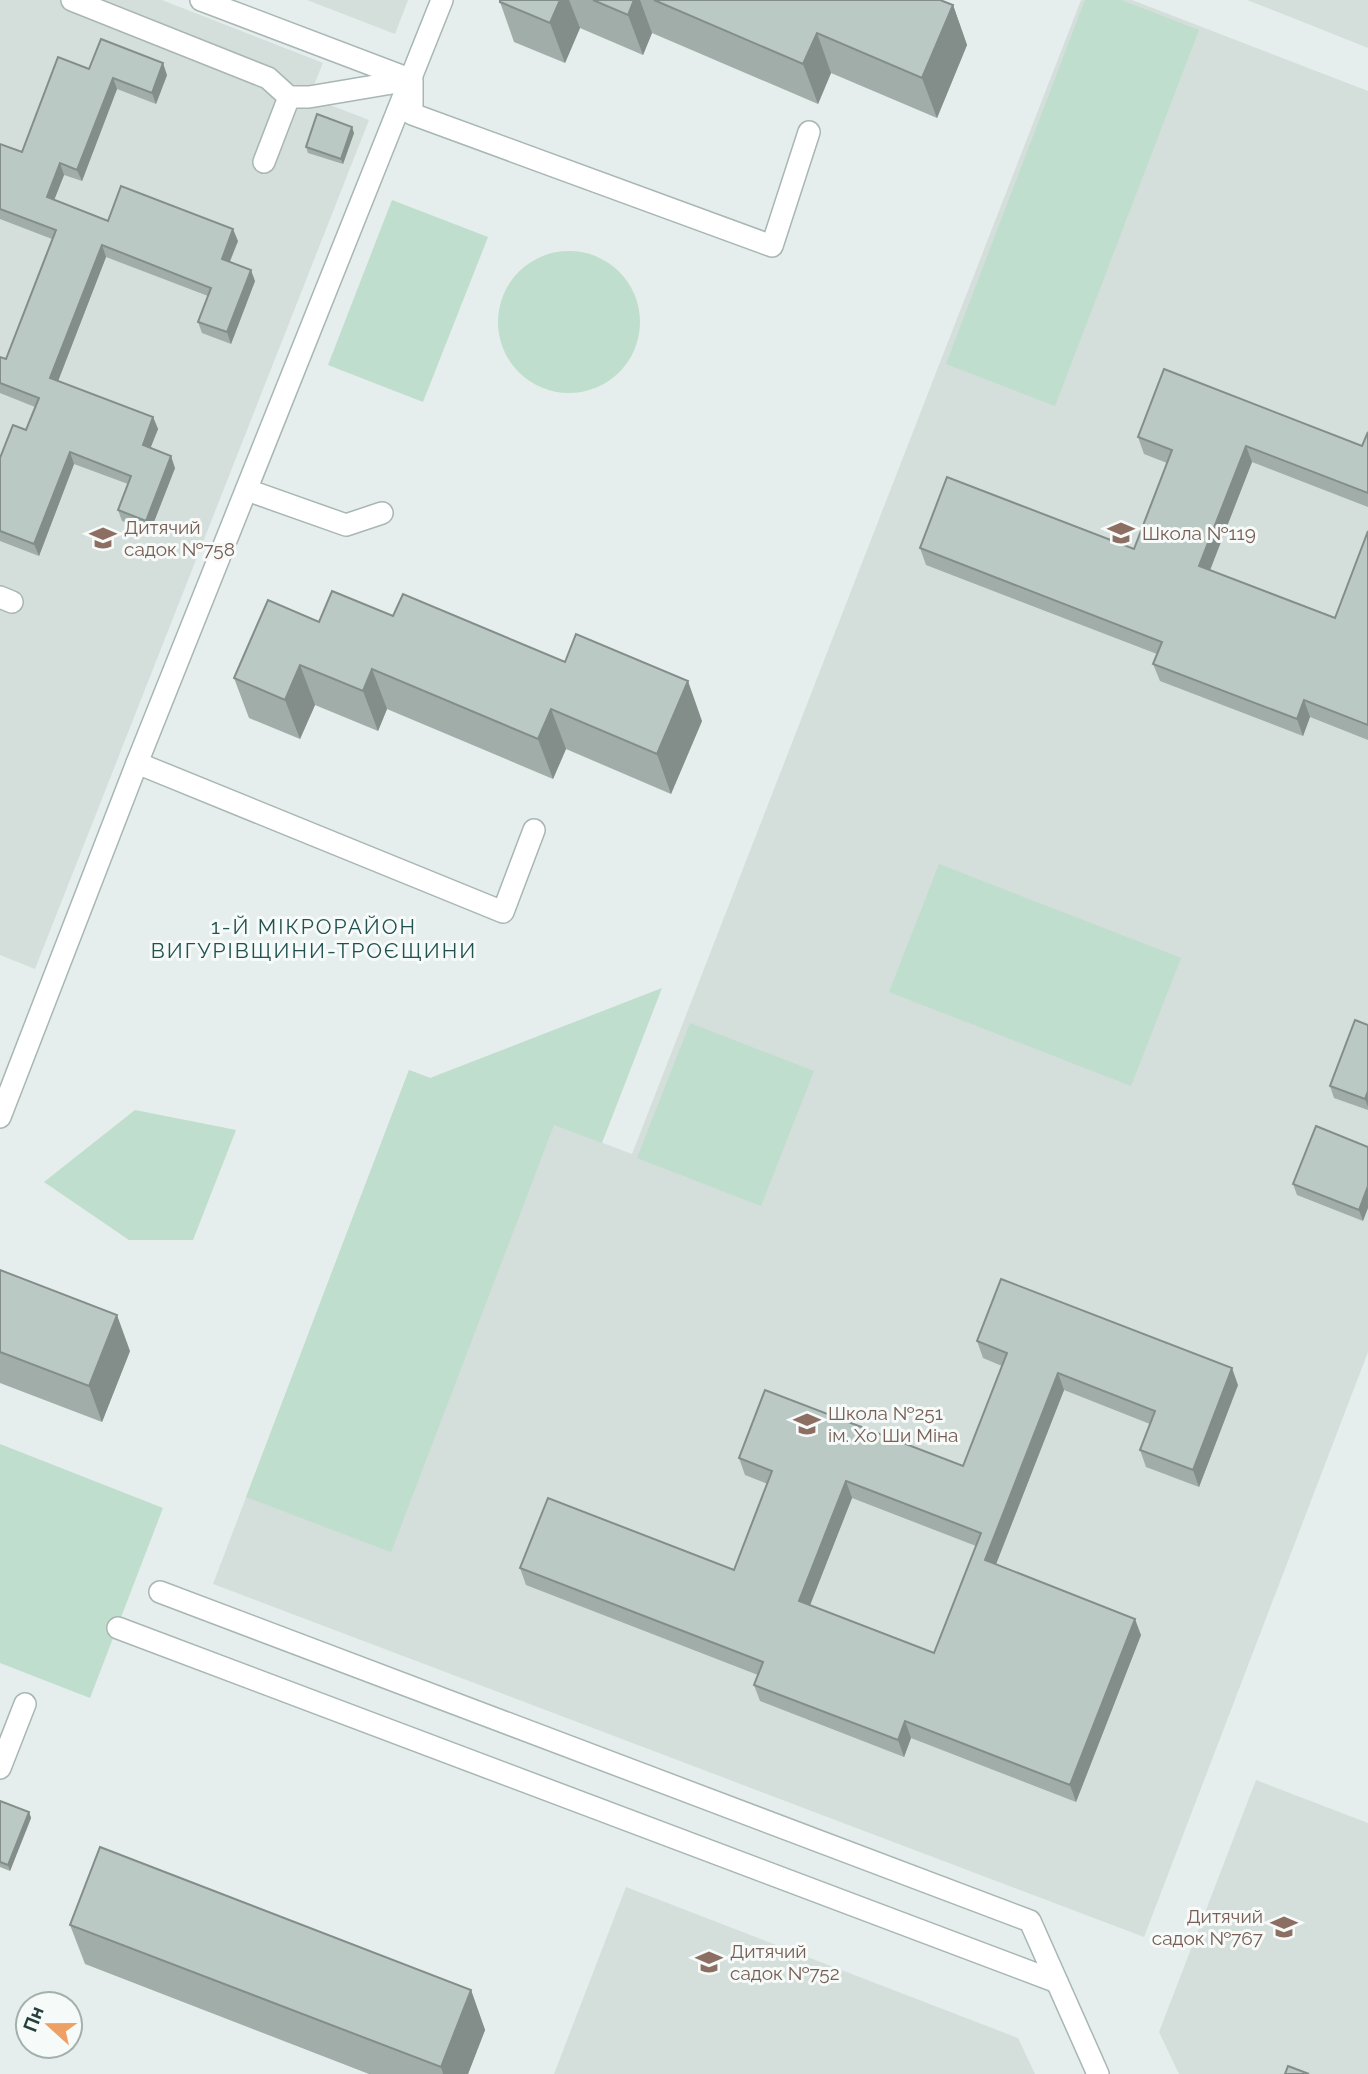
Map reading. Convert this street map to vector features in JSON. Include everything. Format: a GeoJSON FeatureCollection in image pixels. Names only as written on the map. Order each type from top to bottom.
{"type":"FeatureCollection","features":[{"type":"Feature","properties":{"kind":"lane"},"geometry":{"type":"LineString","coordinates":[[72,0],[268,78],[289,97],[309,97],[412,80]]}},
{"type":"Feature","properties":{"kind":"lane"},"geometry":{"type":"LineString","coordinates":[[201,0],[412,80]]}},
{"type":"Feature","properties":{"kind":"lane"},"geometry":{"type":"LineString","coordinates":[[0,1117],[442,0]]}},
{"type":"Feature","properties":{"kind":"lane"},"geometry":{"type":"LineString","coordinates":[[412,80],[412,114],[772,246],[809,132]]}},
{"type":"Feature","properties":{"kind":"lane"},"geometry":{"type":"LineString","coordinates":[[264,162],[289,97]]}},
{"type":"Feature","properties":{"kind":"lane"},"geometry":{"type":"LineString","coordinates":[[247,490],[346,525],[382,513]]}},
{"type":"Feature","properties":{"kind":"lane"},"geometry":{"type":"LineString","coordinates":[[138,763],[503,912],[534,830]]}},
{"type":"Feature","properties":{"kind":"lane"},"geometry":{"type":"LineString","coordinates":[[160,1592],[1030,1921],[1098,2074]]}},
{"type":"Feature","properties":{"kind":"lane"},"geometry":{"type":"LineString","coordinates":[[118,1628],[1057,1982]]}},
{"type":"Feature","properties":{"kind":"lane"},"geometry":{"type":"LineString","coordinates":[[0,1768],[24,1704]]}},
{"type":"Feature","properties":{"kind":"shaded area","name":"Дитячий садок №758"},"geometry":{"type":"Polygon","coordinates":[[[0,0],[162,0],[323,63],[309,97],[369,120],[35,969],[0,955],[0,0]]]}},
{"type":"Feature","properties":{"kind":"shaded area"},"geometry":{"type":"Polygon","coordinates":[[[307,0],[408,0],[395,34],[307,0]]]}},
{"type":"Feature","properties":{"kind":"shaded area"},"geometry":{"type":"Polygon","coordinates":[[[1081,0],[1132,0],[1368,91],[1368,1352],[1144,1937],[213,1584],[409,1070],[632,1154],[1081,0]]]}},
{"type":"Feature","properties":{"kind":"shaded area"},"geometry":{"type":"Polygon","coordinates":[[[1247,0],[1368,0],[1368,48],[1298,20],[1247,0]]]}},
{"type":"Feature","properties":{"kind":"shaded area","name":"Дитячий садок №767"},"geometry":{"type":"Polygon","coordinates":[[[1256,1780],[1368,1823],[1368,2074],[1179,2074],[1159,2032],[1256,1780]]]}},
{"type":"Feature","properties":{"kind":"shaded area","name":"Дитячий садок №752"},"geometry":{"type":"Polygon","coordinates":[[[626,1887],[1018,2038],[1035,2074],[554,2074],[626,1887]]]}},
{"type":"Feature","properties":{"kind":"green space"},"geometry":{"type":"Polygon","coordinates":[[[1085,0],[1121,0],[1199,30],[1055,406],[946,364],[1085,0]]]}},
{"type":"Feature","properties":{"kind":"green space"},"geometry":{"type":"Polygon","coordinates":[[[392,200],[488,237],[423,402],[328,365],[392,200]]]}},
{"type":"Feature","properties":{"kind":"green space"},"geometry":{"type":"Polygon","coordinates":[[[569,251],[596,257],[619,272],[634,295],[640,322],[634,349],[619,372],[596,387],[569,393],[542,387],[519,372],[504,349],[498,322],[504,295],[519,272],[542,257],[569,251]]]}},
{"type":"Feature","properties":{"kind":"green space"},"geometry":{"type":"Polygon","coordinates":[[[939,864],[1181,958],[1131,1086],[889,992],[939,864]]]}},
{"type":"Feature","properties":{"kind":"green space"},"geometry":{"type":"Polygon","coordinates":[[[662,988],[602,1143],[554,1125],[391,1552],[246,1497],[409,1070],[430,1078],[662,988]]]}},
{"type":"Feature","properties":{"kind":"green space"},"geometry":{"type":"Polygon","coordinates":[[[690,1023],[814,1071],[761,1206],[637,1158],[690,1023]]]}},
{"type":"Feature","properties":{"kind":"green space"},"geometry":{"type":"Polygon","coordinates":[[[135,1110],[236,1130],[193,1240],[129,1240],[44,1182],[135,1110]]]}},
{"type":"Feature","properties":{"kind":"green space"},"geometry":{"type":"Polygon","coordinates":[[[0,1444],[163,1508],[90,1698],[0,1663],[0,1444]]]}},
{"type":"Feature","properties":{"kind":"building"},"geometry":{"type":"Polygon","coordinates":[[[500,0],[560,0],[550,23],[500,0]]]}},
{"type":"Feature","properties":{"kind":"building"},"geometry":{"type":"Polygon","coordinates":[[[593,0],[634,0],[628,15],[593,0]]]}},
{"type":"Feature","properties":{"kind":"building"},"geometry":{"type":"Polygon","coordinates":[[[654,0],[940,0],[953,5],[922,78],[817,33],[803,64],[654,0]]]}},
{"type":"Feature","properties":{"kind":"building"},"geometry":{"type":"Polygon","coordinates":[[[101,39],[163,63],[152,93],[113,78],[77,170],[60,163],[47,197],[108,221],[121,186],[233,229],[222,259],[251,270],[227,332],[198,322],[211,288],[102,245],[50,378],[153,417],[143,445],[171,456],[146,521],[118,510],[131,476],[70,452],[34,544],[0,531],[0,458],[13,425],[26,430],[39,398],[0,383],[0,357],[6,359],[56,230],[0,209],[0,144],[22,152],[58,57],[89,69],[101,39]]]}},
{"type":"Feature","properties":{"kind":"building"},"geometry":{"type":"Polygon","coordinates":[[[317,114],[352,127],[341,159],[306,147],[317,114]]]}},
{"type":"Feature","properties":{"kind":"building"},"geometry":{"type":"Polygon","coordinates":[[[1164,369],[1362,446],[1368,432],[1368,493],[1246,446],[1199,566],[1335,618],[1368,531],[1368,725],[1304,700],[1297,719],[1153,664],[1162,642],[920,548],[947,477],[1134,549],[1172,450],[1138,437],[1164,369]]]}},
{"type":"Feature","properties":{"kind":"building"},"geometry":{"type":"Polygon","coordinates":[[[332,591],[393,616],[403,594],[565,662],[576,634],[688,681],[657,754],[551,709],[538,739],[372,669],[363,691],[300,665],[285,700],[234,678],[268,600],[319,622],[332,591]]]}},
{"type":"Feature","properties":{"kind":"building"},"geometry":{"type":"Polygon","coordinates":[[[1355,1020],[1368,1025],[1368,1091],[1365,1099],[1330,1086],[1355,1020]]]}},
{"type":"Feature","properties":{"kind":"building"},"geometry":{"type":"Polygon","coordinates":[[[1316,1126],[1368,1147],[1368,1186],[1359,1210],[1293,1184],[1316,1126]]]}},
{"type":"Feature","properties":{"kind":"building"},"geometry":{"type":"Polygon","coordinates":[[[0,1270],[117,1315],[89,1386],[0,1352],[0,1270]]]}},
{"type":"Feature","properties":{"kind":"building"},"geometry":{"type":"Polygon","coordinates":[[[1001,1279],[1232,1368],[1193,1470],[1140,1450],[1155,1411],[1058,1373],[985,1560],[1135,1619],[1070,1785],[905,1721],[898,1740],[754,1685],[763,1662],[520,1568],[548,1498],[734,1570],[772,1471],[739,1458],[765,1390],[963,1466],[1007,1353],[977,1341],[1001,1279]],[[846,1481],[799,1601],[934,1653],[981,1533],[846,1481]]]}},
{"type":"Feature","properties":{"kind":"building"},"geometry":{"type":"Polygon","coordinates":[[[0,1801],[29,1812],[8,1865],[0,1862],[0,1801]]]}},
{"type":"Feature","properties":{"kind":"building"},"geometry":{"type":"Polygon","coordinates":[[[100,1847],[471,1990],[441,2067],[70,1925],[100,1847]]]}},
{"type":"Feature","properties":{"kind":"building"},"geometry":{"type":"Polygon","coordinates":[[[1288,2066],[1309,2074],[1285,2074],[1288,2066]]]}},
{"type":"Feature","properties":{"kind":"place","name":"Школа №119"},"geometry":{"type":"Point","coordinates":[1121,533]}},
{"type":"Feature","properties":{"kind":"place","name":"Дитячий садок №758"},"geometry":{"type":"Point","coordinates":[103,538]}},
{"type":"Feature","properties":{"kind":"place","name":"Школа №251 ім. Хо Ши Міна"},"geometry":{"type":"Point","coordinates":[807,1424]}},
{"type":"Feature","properties":{"kind":"place","name":"Дитячий садок №767"},"geometry":{"type":"Point","coordinates":[1284,1927]}},
{"type":"Feature","properties":{"kind":"place","name":"Дитячий садок №752"},"geometry":{"type":"Point","coordinates":[709,1962]}},
{"type":"Feature","properties":{"kind":"district","name":"1-Й МІКРОРАЙОН ВИГУРІВЩИНИ-ТРОЄЩИНИ"},"geometry":{"type":"Point","coordinates":[314,939]}}]}
